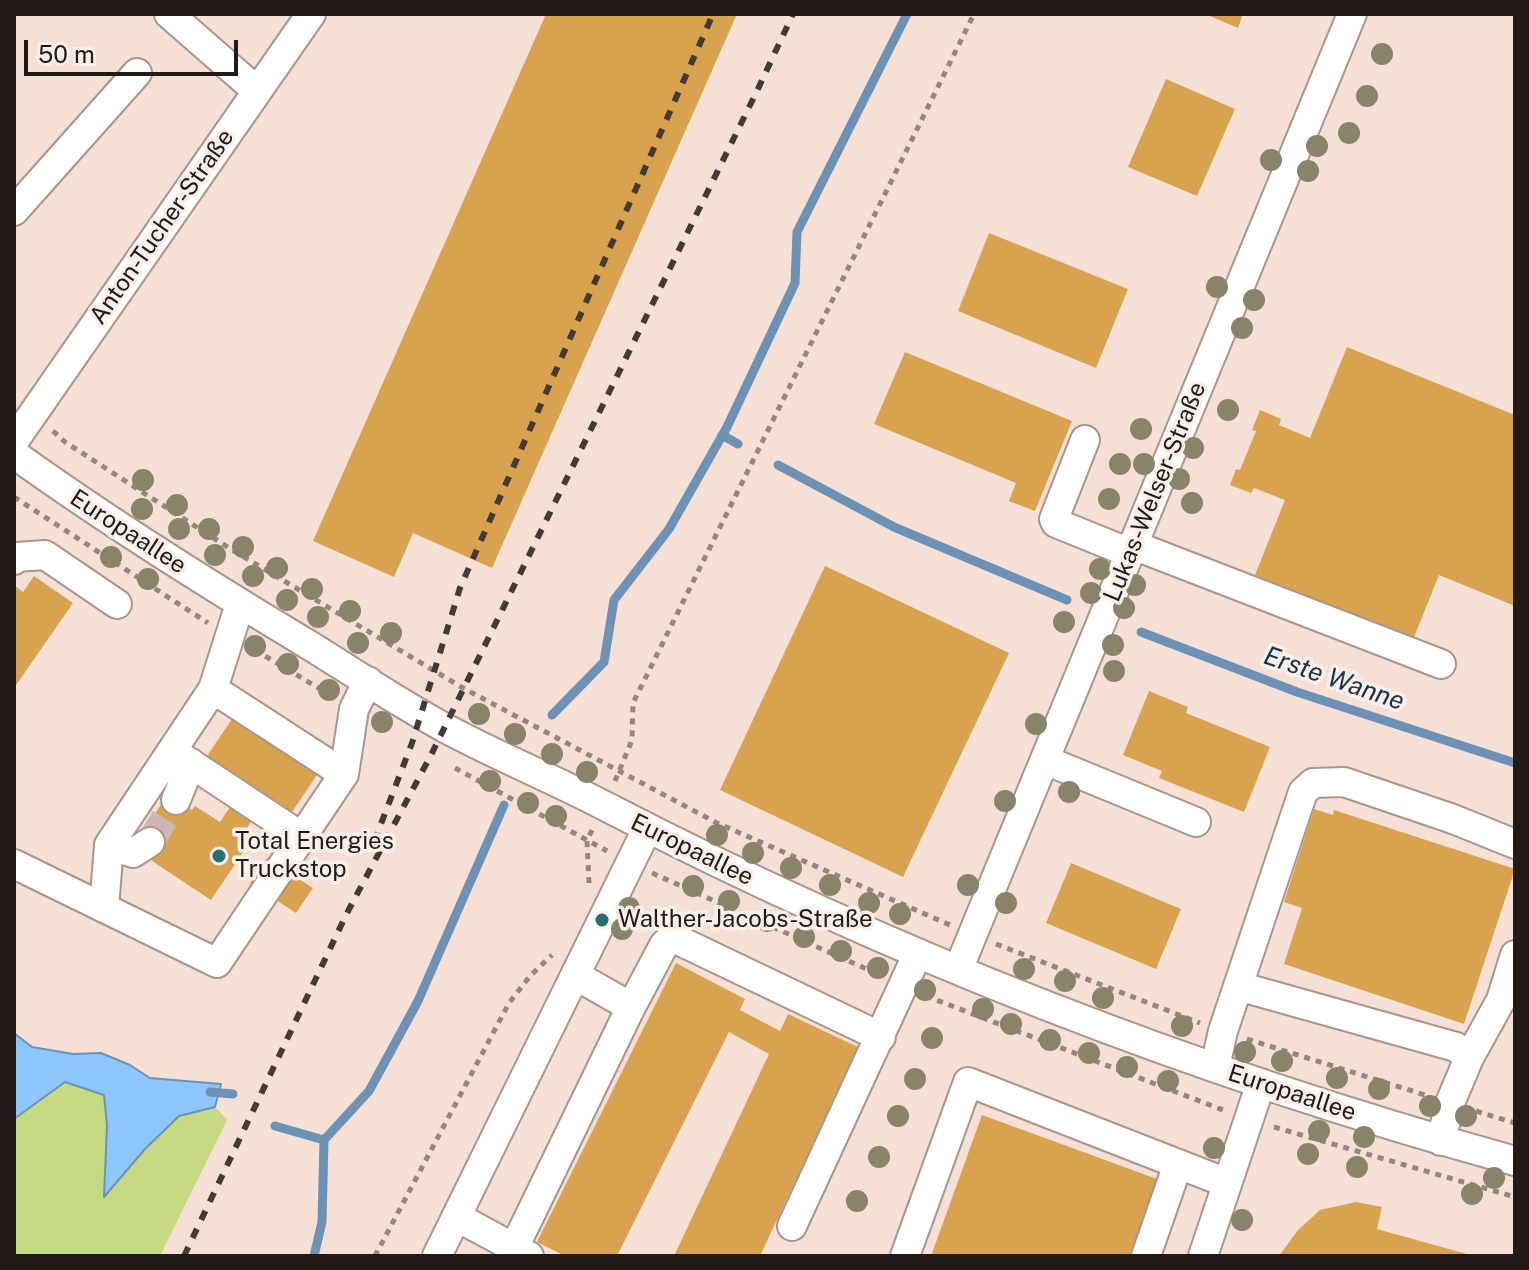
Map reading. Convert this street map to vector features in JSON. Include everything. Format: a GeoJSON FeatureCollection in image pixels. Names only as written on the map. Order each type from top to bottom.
{"type":"FeatureCollection","features":[{"type":"Feature","properties":{"kind":"street"},"geometry":{"type":"LineString","coordinates":[[169,14],[257,91]]}},
{"type":"Feature","properties":{"kind":"street","name":"Anton-Tucher-Straße"},"geometry":{"type":"LineString","coordinates":[[14,441],[311,14]]}},
{"type":"Feature","properties":{"kind":"street","name":"Lukas-Welser-Straße"},"geometry":{"type":"LineString","coordinates":[[958,970],[1352,14]]}},
{"type":"Feature","properties":{"kind":"street"},"geometry":{"type":"LineString","coordinates":[[14,211],[137,73]]}},
{"type":"Feature","properties":{"kind":"street"},"geometry":{"type":"LineString","coordinates":[[1085,440],[1054,519],[1056,523],[1441,664]]}},
{"type":"Feature","properties":{"kind":"street","name":"Europaallee"},"geometry":{"type":"LineString","coordinates":[[14,454],[103,517],[240,604],[444,727],[801,903],[1046,1006],[1261,1083],[1441,1141],[1515,1161]]}},
{"type":"Feature","properties":{"kind":"street"},"geometry":{"type":"LineString","coordinates":[[14,560],[16,557],[45,555],[117,604]]}},
{"type":"Feature","properties":{"kind":"street"},"geometry":{"type":"LineString","coordinates":[[104,908],[109,845],[181,757],[213,689],[240,604]]}},
{"type":"Feature","properties":{"kind":"street"},"geometry":{"type":"LineString","coordinates":[[14,864],[217,963],[344,774],[354,709],[368,681]]}},
{"type":"Feature","properties":{"kind":"street"},"geometry":{"type":"LineString","coordinates":[[213,689],[344,774]]}},
{"type":"Feature","properties":{"kind":"street"},"geometry":{"type":"LineString","coordinates":[[176,800],[181,757]]}},
{"type":"Feature","properties":{"kind":"street"},"geometry":{"type":"LineString","coordinates":[[181,757],[302,837]]}},
{"type":"Feature","properties":{"kind":"street"},"geometry":{"type":"LineString","coordinates":[[1045,760],[1196,822]]}},
{"type":"Feature","properties":{"kind":"street"},"geometry":{"type":"LineString","coordinates":[[1215,1067],[1223,1031],[1303,792],[1313,783],[1344,782],[1515,844]]}},
{"type":"Feature","properties":{"kind":"street"},"geometry":{"type":"LineString","coordinates":[[437,1256],[647,829]]}},
{"type":"Feature","properties":{"kind":"street"},"geometry":{"type":"LineString","coordinates":[[109,845],[133,853],[150,842]]}},
{"type":"Feature","properties":{"kind":"street"},"geometry":{"type":"LineString","coordinates":[[457,1217],[522,1252],[631,1007],[670,939],[678,940],[881,1037]]}},
{"type":"Feature","properties":{"kind":"street"},"geometry":{"type":"LineString","coordinates":[[792,1226],[918,953]]}},
{"type":"Feature","properties":{"kind":"street"},"geometry":{"type":"LineString","coordinates":[[1441,1141],[1450,1103],[1469,1058],[1501,1000],[1515,955]]}},
{"type":"Feature","properties":{"kind":"street"},"geometry":{"type":"LineString","coordinates":[[575,975],[631,1007]]}},
{"type":"Feature","properties":{"kind":"street"},"geometry":{"type":"LineString","coordinates":[[1238,986],[1456,1047],[1469,1058]]}},
{"type":"Feature","properties":{"kind":"street"},"geometry":{"type":"LineString","coordinates":[[905,1256],[968,1082],[1227,1183]]}},
{"type":"Feature","properties":{"kind":"street"},"geometry":{"type":"LineString","coordinates":[[1203,1256],[1261,1083]]}},
{"type":"Feature","properties":{"kind":"street"},"geometry":{"type":"LineString","coordinates":[[1146,1256],[1178,1164]]}},
{"type":"Feature","properties":{"kind":"path"},"geometry":{"type":"LineString","coordinates":[[589,888],[587,841],[632,740],[633,703],[974,14]]}},
{"type":"Feature","properties":{"kind":"path"},"geometry":{"type":"LineString","coordinates":[[32,413],[65,442],[229,548],[463,688],[717,823],[973,935]]}},
{"type":"Feature","properties":{"kind":"path"},"geometry":{"type":"LineString","coordinates":[[375,1256],[509,1003],[530,976],[559,949]]}},
{"type":"Feature","properties":{"kind":"green space"},"geometry":{"type":"Polygon","coordinates":[[[65,1082],[104,1094],[107,1125],[105,1196],[145,1149],[179,1116],[215,1107],[227,1120],[160,1256],[14,1256],[14,1119],[65,1082]]]}},
{"type":"Feature","properties":{"kind":"water"},"geometry":{"type":"Polygon","coordinates":[[[14,1033],[32,1047],[73,1054],[101,1053],[130,1065],[150,1078],[221,1084],[215,1107],[179,1116],[145,1149],[104,1197],[107,1125],[104,1095],[65,1082],[14,1119],[14,1033]]]}},
{"type":"Feature","properties":{"kind":"building"},"geometry":{"type":"Polygon","coordinates":[[[546,14],[737,14],[492,568],[413,533],[394,577],[313,541],[546,14]]]}},
{"type":"Feature","properties":{"kind":"building"},"geometry":{"type":"Polygon","coordinates":[[[1205,14],[1243,14],[1238,28],[1205,14]]]}},
{"type":"Feature","properties":{"kind":"building"},"geometry":{"type":"Polygon","coordinates":[[[1166,79],[1235,109],[1197,196],[1128,167],[1166,79]]]}},
{"type":"Feature","properties":{"kind":"building"},"geometry":{"type":"Polygon","coordinates":[[[989,233],[1128,289],[1096,368],[958,311],[989,233]]]}},
{"type":"Feature","properties":{"kind":"building"},"geometry":{"type":"Polygon","coordinates":[[[1347,347],[1515,415],[1515,606],[1439,575],[1413,640],[1255,575],[1285,500],[1254,488],[1251,493],[1230,485],[1236,469],[1240,470],[1256,431],[1252,430],[1260,410],[1281,419],[1279,425],[1310,438],[1347,347]]]}},
{"type":"Feature","properties":{"kind":"building"},"geometry":{"type":"Polygon","coordinates":[[[905,352],[1072,421],[1035,511],[1009,501],[1016,483],[874,424],[905,352]]]}},
{"type":"Feature","properties":{"kind":"building"},"geometry":{"type":"Polygon","coordinates":[[[825,566],[1009,653],[903,877],[720,790],[825,566]]]}},
{"type":"Feature","properties":{"kind":"building"},"geometry":{"type":"Polygon","coordinates":[[[34,576],[73,603],[14,688],[14,585],[23,592],[34,576]]]}},
{"type":"Feature","properties":{"kind":"building"},"geometry":{"type":"Polygon","coordinates":[[[1149,691],[1188,707],[1186,713],[1270,747],[1244,812],[1159,778],[1162,771],[1123,755],[1149,691]]]}},
{"type":"Feature","properties":{"kind":"building"},"geometry":{"type":"Polygon","coordinates":[[[234,716],[319,772],[292,812],[268,796],[241,837],[250,842],[211,900],[152,861],[159,849],[140,836],[168,794],[192,810],[195,806],[220,822],[246,783],[207,756],[234,716]]]}},
{"type":"Feature","properties":{"kind":"building"},"geometry":{"type":"Polygon","coordinates":[[[1314,809],[1333,815],[1334,810],[1515,869],[1464,1024],[1284,964],[1302,908],[1284,902],[1314,809]]]}},
{"type":"Feature","properties":{"kind":"building"},"geometry":{"type":"Polygon","coordinates":[[[267,858],[313,888],[296,913],[250,883],[267,858]]]}},
{"type":"Feature","properties":{"kind":"building"},"geometry":{"type":"Polygon","coordinates":[[[1071,863],[1181,909],[1156,969],[1046,923],[1071,863]]]}},
{"type":"Feature","properties":{"kind":"building"},"geometry":{"type":"Polygon","coordinates":[[[676,963],[745,999],[740,1010],[780,1031],[788,1014],[858,1047],[760,1256],[674,1256],[769,1054],[729,1032],[617,1256],[565,1256],[537,1242],[676,963]]]}},
{"type":"Feature","properties":{"kind":"building"},"geometry":{"type":"Polygon","coordinates":[[[982,1115],[1157,1179],[1130,1256],[931,1256],[982,1115]]]}},
{"type":"Feature","properties":{"kind":"building"},"geometry":{"type":"Polygon","coordinates":[[[1356,1202],[1382,1207],[1377,1229],[1474,1256],[1279,1256],[1298,1230],[1320,1210],[1356,1202]]]}},
{"type":"Feature","properties":{"kind":"waterway"},"geometry":{"type":"LineString","coordinates":[[552,715],[604,662],[614,600],[669,529],[727,427],[795,283],[797,232],[907,14]]}},
{"type":"Feature","properties":{"kind":"waterway","name":"Erste Wanne"},"geometry":{"type":"LineString","coordinates":[[722,435],[738,444]]}},
{"type":"Feature","properties":{"kind":"waterway","name":"Erste Wanne"},"geometry":{"type":"LineString","coordinates":[[778,465],[894,527],[1067,600]]}},
{"type":"Feature","properties":{"kind":"waterway","name":"Erste Wanne"},"geometry":{"type":"LineString","coordinates":[[1141,632],[1297,692],[1515,763]]}},
{"type":"Feature","properties":{"kind":"waterway"},"geometry":{"type":"LineString","coordinates":[[314,1256],[322,1222],[324,1140],[369,1091],[418,1001],[504,805]]}},
{"type":"Feature","properties":{"kind":"waterway"},"geometry":{"type":"LineString","coordinates":[[210,1092],[233,1094]]}},
{"type":"Feature","properties":{"kind":"waterway"},"geometry":{"type":"LineString","coordinates":[[275,1126],[324,1140]]}},
{"type":"Feature","properties":{"kind":"tunnel"},"geometry":{"type":"LineString","coordinates":[[150,842],[176,800]]}},
{"type":"Feature","properties":{"kind":"railway"},"geometry":{"type":"LineString","coordinates":[[374,842],[412,743],[460,588],[713,14]]}},
{"type":"Feature","properties":{"kind":"railway"},"geometry":{"type":"LineString","coordinates":[[184,1256],[347,913],[431,755],[793,14]]}},
{"type":"Feature","properties":{"kind":"place","name":"Total Energies Truckstop"},"geometry":{"type":"Point","coordinates":[219,856]}},
{"type":"Feature","properties":{"kind":"place","name":"Walther-Jacobs-Straße"},"geometry":{"type":"Point","coordinates":[602,920]}}]}
